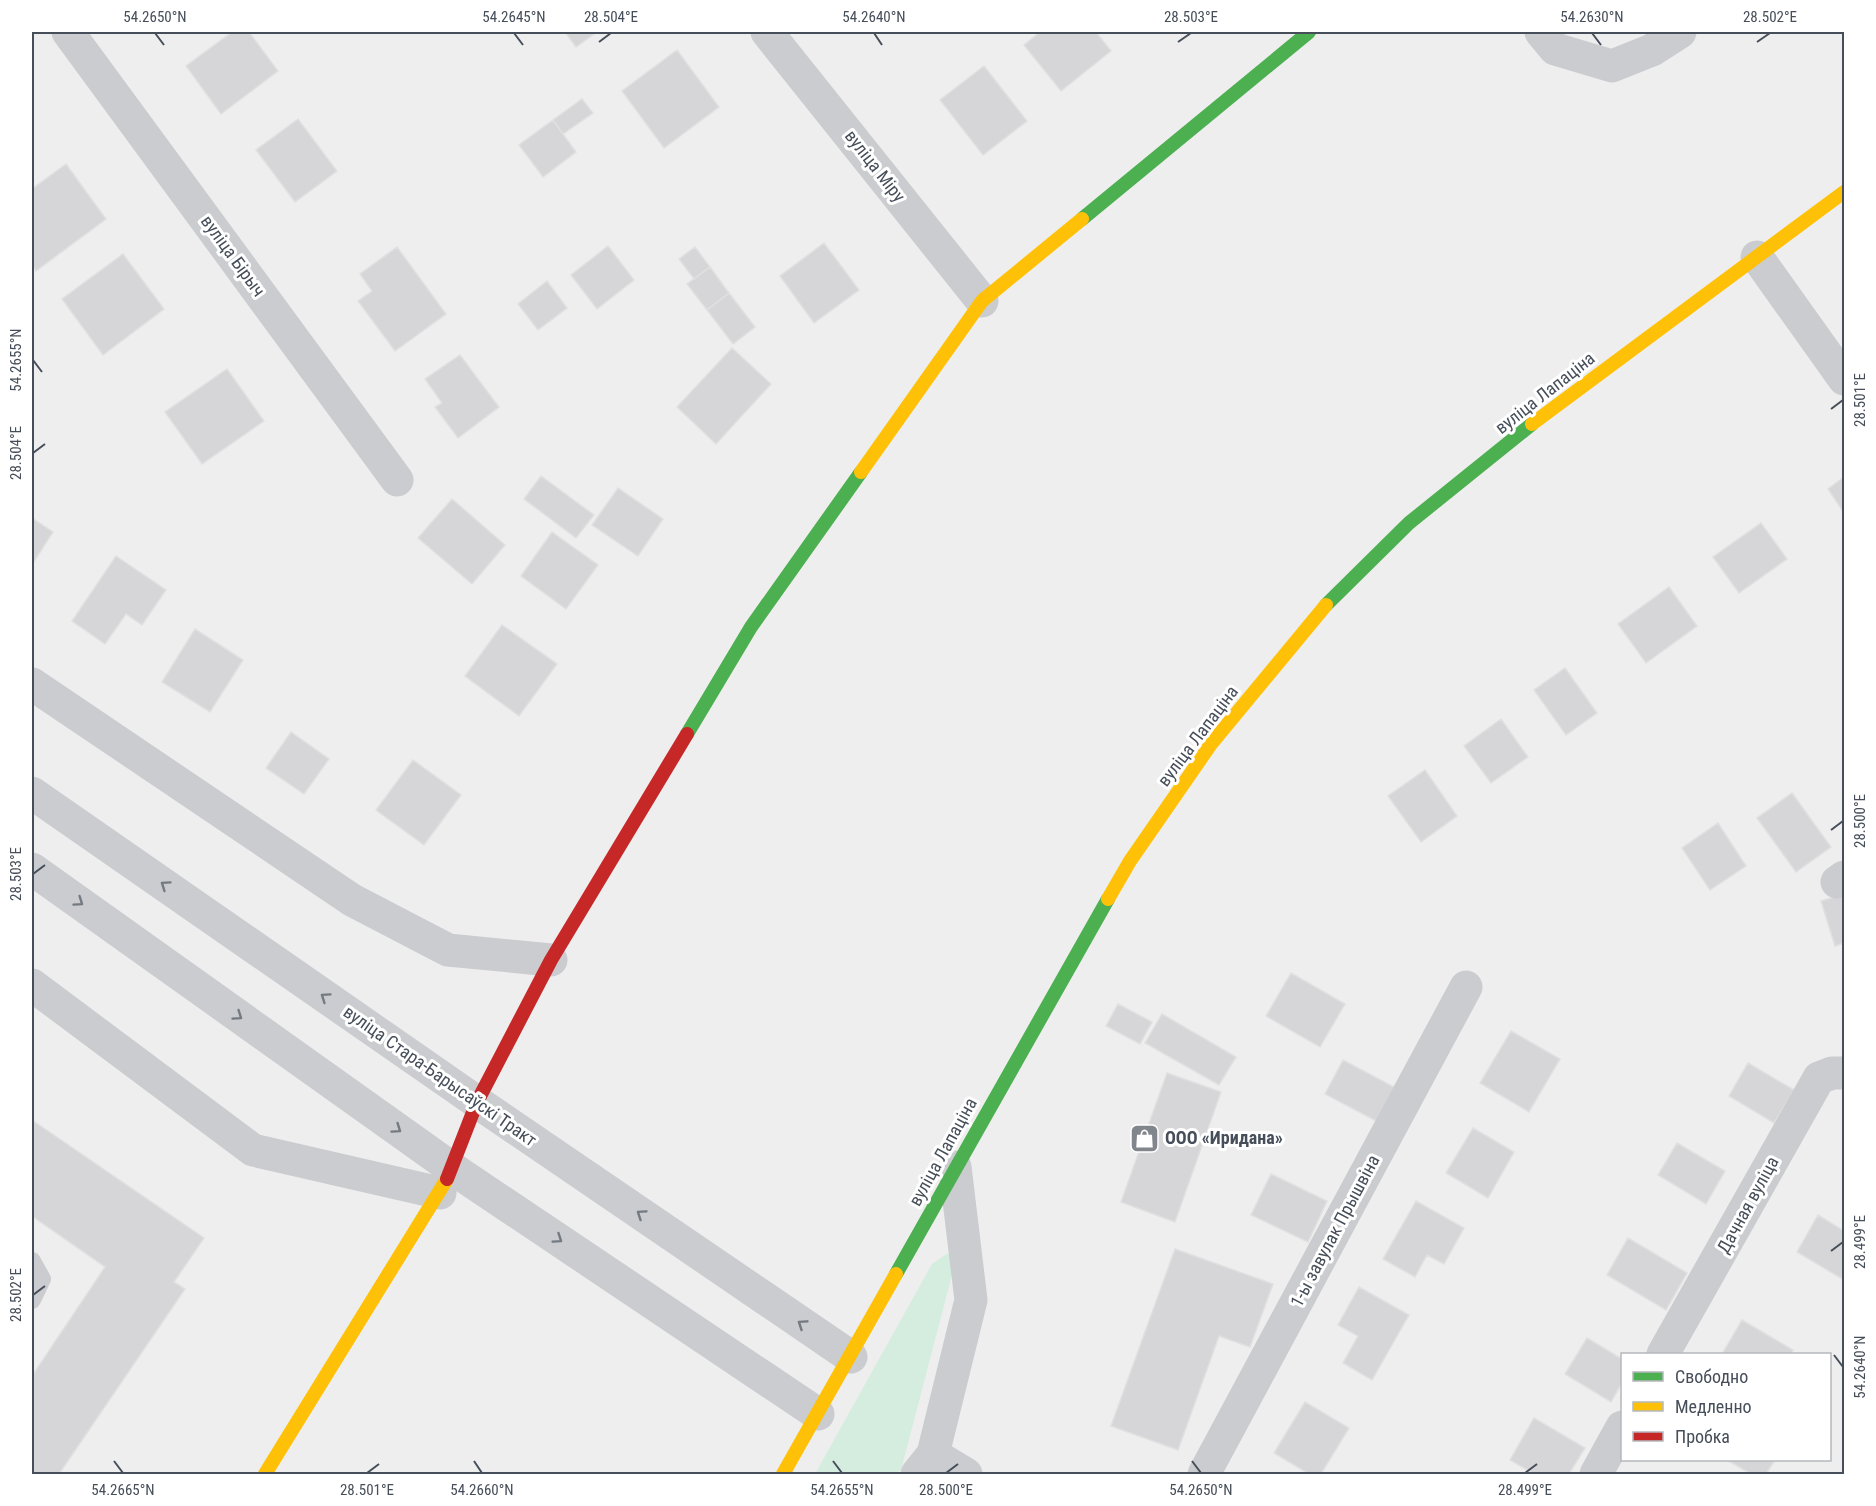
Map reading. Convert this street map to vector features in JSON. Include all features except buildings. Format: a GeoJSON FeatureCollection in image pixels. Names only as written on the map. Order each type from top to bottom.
{"type":"FeatureCollection","features":[{"type":"Feature","properties":{"kind":"street","name":"вуліца Бірыч"},"geometry":{"type":"LineString","coordinates":[[68,32],[398,480]]}},
{"type":"Feature","properties":{"kind":"street","name":"вуліца Міру"},"geometry":{"type":"LineString","coordinates":[[768,32],[982,301]]}},
{"type":"Feature","properties":{"kind":"street"},"geometry":{"type":"LineString","coordinates":[[265,1474],[447,1181],[477,1102],[551,960],[751,627],[982,301],[1309,32]]}},
{"type":"Feature","properties":{"kind":"street"},"geometry":{"type":"LineString","coordinates":[[1541,32],[1555,49],[1612,66],[1652,50],[1680,32]]}},
{"type":"Feature","properties":{"kind":"street","name":"вуліца Лапаціна"},"geometry":{"type":"LineString","coordinates":[[783,1474],[1130,861],[1211,744],[1316,614],[1418,516],[1561,401],[1845,192]]}},
{"type":"Feature","properties":{"kind":"street"},"geometry":{"type":"LineString","coordinates":[[1757,257],[1845,379]]}},
{"type":"Feature","properties":{"kind":"street"},"geometry":{"type":"LineString","coordinates":[[32,684],[362,905],[448,950],[551,960]]}},
{"type":"Feature","properties":{"kind":"street","name":"вуліца Стара-Барысаўскі Тракт"},"geometry":{"type":"LineString","coordinates":[[32,793],[477,1102],[851,1357]]}},
{"type":"Feature","properties":{"kind":"street"},"geometry":{"type":"LineString","coordinates":[[32,868],[447,1181],[818,1414]]}},
{"type":"Feature","properties":{"kind":"street"},"geometry":{"type":"LineString","coordinates":[[32,985],[253,1150],[447,1181]]}},
{"type":"Feature","properties":{"kind":"street","name":"1-ы завулак Прышвіна"},"geometry":{"type":"LineString","coordinates":[[1204,1474],[1466,987]]}},
{"type":"Feature","properties":{"kind":"street","name":"Дачная вуліца"},"geometry":{"type":"LineString","coordinates":[[1664,1353],[1819,1078],[1832,1073],[1845,1073]]}},
{"type":"Feature","properties":{"kind":"street"},"geometry":{"type":"LineString","coordinates":[[955,1167],[971,1300],[925,1464],[966,1474]]}},
{"type":"Feature","properties":{"kind":"street"},"geometry":{"type":"LineString","coordinates":[[1596,1474],[1621,1430]]}},
{"type":"Feature","properties":{"kind":"lane"},"geometry":{"type":"LineString","coordinates":[[32,1261],[42,1279],[32,1300]]}},
{"type":"Feature","properties":{"kind":"green space"},"geometry":{"type":"Polygon","coordinates":[[[951,1251],[953,1271],[901,1470],[894,1474],[815,1474],[932,1264],[951,1251]]]}},
{"type":"Feature","properties":{"kind":"traffic: fast"},"geometry":{"type":"LineString","coordinates":[[1082,219],[1309,32]]}},
{"type":"Feature","properties":{"kind":"traffic: fast"},"geometry":{"type":"LineString","coordinates":[[1326,605],[1409,523],[1532,424]]}},
{"type":"Feature","properties":{"kind":"traffic: fast"},"geometry":{"type":"LineString","coordinates":[[687,734],[751,627],[861,472]]}},
{"type":"Feature","properties":{"kind":"traffic: fast"},"geometry":{"type":"LineString","coordinates":[[896,1274],[1108,899]]}},
{"type":"Feature","properties":{"kind":"traffic: slow"},"geometry":{"type":"LineString","coordinates":[[1532,424],[1844,192]]}},
{"type":"Feature","properties":{"kind":"traffic: slow"},"geometry":{"type":"LineString","coordinates":[[861,472],[982,301],[1082,219]]}},
{"type":"Feature","properties":{"kind":"traffic: slow"},"geometry":{"type":"LineString","coordinates":[[1108,899],[1130,861],[1211,744],[1326,605]]}},
{"type":"Feature","properties":{"kind":"traffic: slow"},"geometry":{"type":"LineString","coordinates":[[265,1474],[447,1179]]}},
{"type":"Feature","properties":{"kind":"traffic: slow"},"geometry":{"type":"LineString","coordinates":[[783,1474],[896,1274]]}},
{"type":"Feature","properties":{"kind":"traffic: jam"},"geometry":{"type":"LineString","coordinates":[[447,1179],[477,1102],[551,960],[687,734]]}},
{"type":"Feature","properties":{"kind":"place","name":"ООО «Иридана»"},"geometry":{"type":"Point","coordinates":[1144,1138]}}]}
